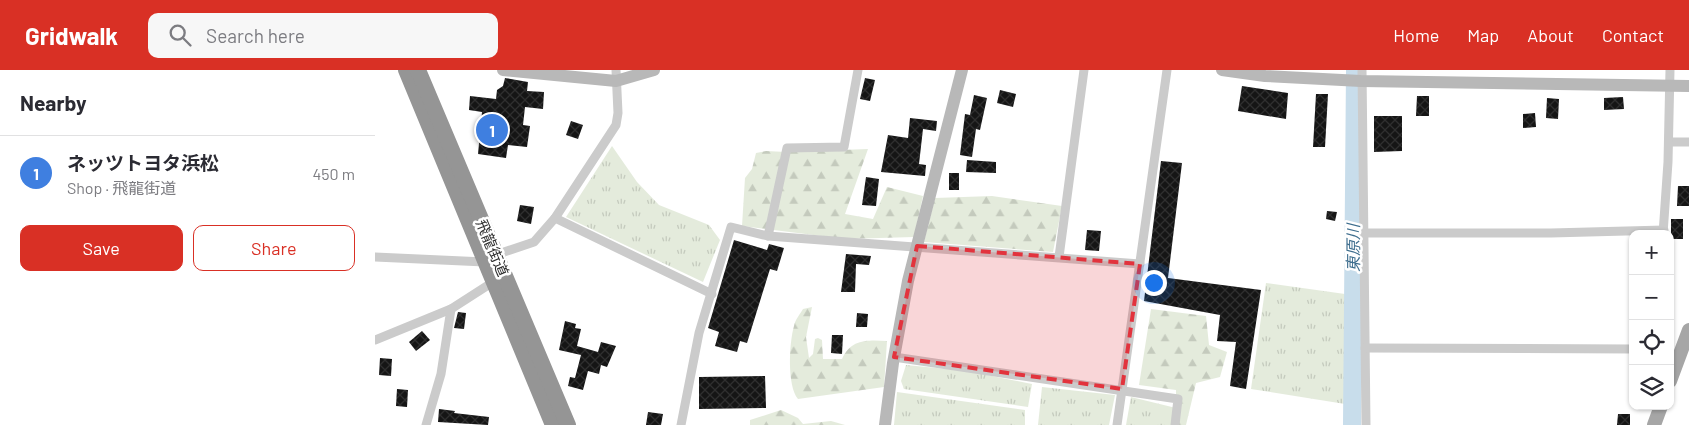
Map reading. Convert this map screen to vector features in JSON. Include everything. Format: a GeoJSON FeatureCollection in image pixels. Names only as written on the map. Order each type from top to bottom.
{"type":"FeatureCollection","features":[{"type":"Feature","properties":{"kind":"highway","name":"飛龍街道"},"geometry":{"type":"LineString","coordinates":[[406,70],[490,259],[568,425]]}},
{"type":"Feature","properties":{"kind":"highway","name":"飛龍街道"},"geometry":{"type":"LineString","coordinates":[[418,70],[490,259],[493,282],[553,425]]}},
{"type":"Feature","properties":{"kind":"main road"},"geometry":{"type":"LineString","coordinates":[[1674,371],[1689,330]]}},
{"type":"Feature","properties":{"kind":"main road"},"geometry":{"type":"LineString","coordinates":[[1654,425],[1660,410]]}},
{"type":"Feature","properties":{"kind":"street"},"geometry":{"type":"LineString","coordinates":[[503,70],[616,76],[654,70]]}},
{"type":"Feature","properties":{"kind":"street"},"geometry":{"type":"LineString","coordinates":[[768,236],[787,148],[844,147],[858,70]]}},
{"type":"Feature","properties":{"kind":"street"},"geometry":{"type":"LineString","coordinates":[[885,425],[894,357],[917,246],[962,70]]}},
{"type":"Feature","properties":{"kind":"street"},"geometry":{"type":"LineString","coordinates":[[1059,257],[1084,70]]}},
{"type":"Feature","properties":{"kind":"street"},"geometry":{"type":"LineString","coordinates":[[1117,425],[1167,70]]}},
{"type":"Feature","properties":{"kind":"street"},"geometry":{"type":"LineString","coordinates":[[1221,70],[1265,76],[1344,80],[1361,76],[1689,86]]}},
{"type":"Feature","properties":{"kind":"street"},"geometry":{"type":"LineString","coordinates":[[1663,230],[1669,142],[1670,70]]}},
{"type":"Feature","properties":{"kind":"street"},"geometry":{"type":"LineString","coordinates":[[375,257],[490,259],[535,242],[555,218],[616,125],[618,113],[616,76]]}},
{"type":"Feature","properties":{"kind":"street"},"geometry":{"type":"LineString","coordinates":[[1361,76],[1366,425]]}},
{"type":"Feature","properties":{"kind":"street"},"geometry":{"type":"LineString","coordinates":[[1669,142],[1689,142]]}},
{"type":"Feature","properties":{"kind":"street"},"geometry":{"type":"LineString","coordinates":[[555,218],[712,294]]}},
{"type":"Feature","properties":{"kind":"street"},"geometry":{"type":"LineString","coordinates":[[681,425],[699,333],[731,227],[768,236],[1140,264]]}},
{"type":"Feature","properties":{"kind":"street"},"geometry":{"type":"LineString","coordinates":[[1364,233],[1629,232]]}},
{"type":"Feature","properties":{"kind":"street"},"geometry":{"type":"LineString","coordinates":[[375,340],[451,309],[493,282]]}},
{"type":"Feature","properties":{"kind":"street"},"geometry":{"type":"LineString","coordinates":[[426,425],[441,374],[451,309]]}},
{"type":"Feature","properties":{"kind":"street"},"geometry":{"type":"LineString","coordinates":[[1365,348],[1629,349]]}},
{"type":"Feature","properties":{"kind":"street"},"geometry":{"type":"LineString","coordinates":[[894,357],[1122,389],[1178,399],[1175,425]]}},
{"type":"Feature","properties":{"kind":"highlighted area"},"geometry":{"type":"Polygon","coordinates":[[[917,246],[1140,264],[1122,389],[894,357],[917,246]]]}},
{"type":"Feature","properties":{"kind":"green space"},"geometry":{"type":"Polygon","coordinates":[[[612,146],[637,182],[659,205],[709,225],[720,240],[703,282],[566,217],[612,146]]]}},
{"type":"Feature","properties":{"kind":"green space"},"geometry":{"type":"Polygon","coordinates":[[[868,149],[845,214],[873,219],[887,187],[923,196],[914,237],[845,239],[742,226],[745,178],[752,169],[756,153],[766,151],[868,149]]]}},
{"type":"Feature","properties":{"kind":"green space"},"geometry":{"type":"Polygon","coordinates":[[[992,196],[1062,206],[1053,252],[924,242],[935,198],[992,196]]]}},
{"type":"Feature","properties":{"kind":"green space"},"geometry":{"type":"Polygon","coordinates":[[[1266,283],[1345,294],[1345,404],[1251,389],[1266,283]]]}},
{"type":"Feature","properties":{"kind":"green space"},"geometry":{"type":"Polygon","coordinates":[[[812,307],[806,337],[809,358],[813,354],[815,339],[818,338],[822,340],[823,359],[842,359],[850,348],[860,342],[887,341],[884,387],[798,399],[794,393],[790,364],[792,333],[795,322],[803,309],[812,307]]]}},
{"type":"Feature","properties":{"kind":"green space"},"geometry":{"type":"Polygon","coordinates":[[[1151,309],[1206,316],[1209,345],[1227,352],[1220,377],[1196,383],[1186,425],[1176,425],[1176,390],[1139,385],[1151,309]]]}},
{"type":"Feature","properties":{"kind":"green space"},"geometry":{"type":"Polygon","coordinates":[[[906,365],[967,371],[1032,384],[1028,407],[904,389],[901,381],[906,365]]]}},
{"type":"Feature","properties":{"kind":"green space"},"geometry":{"type":"Polygon","coordinates":[[[1042,387],[1115,395],[1109,425],[1038,425],[1042,387]]]}},
{"type":"Feature","properties":{"kind":"green space"},"geometry":{"type":"Polygon","coordinates":[[[897,392],[1025,410],[1025,425],[894,425],[897,392]]]}},
{"type":"Feature","properties":{"kind":"green space"},"geometry":{"type":"Polygon","coordinates":[[[1131,397],[1176,408],[1173,425],[1126,425],[1131,397]]]}},
{"type":"Feature","properties":{"kind":"green space"},"geometry":{"type":"Polygon","coordinates":[[[781,410],[798,418],[803,424],[831,421],[845,425],[750,425],[750,420],[781,410]]]}},
{"type":"Feature","properties":{"kind":"building"},"geometry":{"type":"Polygon","coordinates":[[[505,78],[528,82],[527,91],[544,92],[543,109],[525,107],[523,125],[530,126],[527,147],[508,145],[506,158],[478,154],[482,112],[469,110],[470,96],[496,99],[497,90],[503,86],[505,78]]]}},
{"type":"Feature","properties":{"kind":"building"},"geometry":{"type":"Polygon","coordinates":[[[865,78],[875,80],[870,101],[860,99],[865,78]]]}},
{"type":"Feature","properties":{"kind":"building"},"geometry":{"type":"Polygon","coordinates":[[[1242,86],[1288,93],[1286,119],[1238,111],[1242,86]]]}},
{"type":"Feature","properties":{"kind":"building"},"geometry":{"type":"Polygon","coordinates":[[[1000,90],[1016,94],[1013,107],[997,103],[1000,90]]]}},
{"type":"Feature","properties":{"kind":"building"},"geometry":{"type":"Polygon","coordinates":[[[1316,94],[1328,94],[1325,147],[1313,147],[1316,94]]]}},
{"type":"Feature","properties":{"kind":"building"},"geometry":{"type":"Polygon","coordinates":[[[974,95],[987,98],[980,130],[976,129],[972,157],[960,155],[965,114],[970,115],[974,95]]]}},
{"type":"Feature","properties":{"kind":"building"},"geometry":{"type":"Polygon","coordinates":[[[1417,96],[1429,96],[1429,116],[1416,116],[1417,96]]]}},
{"type":"Feature","properties":{"kind":"building"},"geometry":{"type":"Polygon","coordinates":[[[1623,97],[1624,109],[1604,110],[1604,98],[1623,97]]]}},
{"type":"Feature","properties":{"kind":"building"},"geometry":{"type":"Polygon","coordinates":[[[1547,98],[1559,99],[1558,119],[1546,118],[1547,98]]]}},
{"type":"Feature","properties":{"kind":"building"},"geometry":{"type":"Polygon","coordinates":[[[1535,113],[1536,127],[1523,128],[1523,114],[1535,113]]]}},
{"type":"Feature","properties":{"kind":"building"},"geometry":{"type":"Polygon","coordinates":[[[1374,116],[1402,116],[1402,151],[1374,152],[1374,116]]]}},
{"type":"Feature","properties":{"kind":"building"},"geometry":{"type":"Polygon","coordinates":[[[910,118],[937,121],[936,131],[923,129],[919,164],[926,165],[925,176],[881,172],[888,135],[908,138],[910,118]]]}},
{"type":"Feature","properties":{"kind":"building"},"geometry":{"type":"Polygon","coordinates":[[[571,121],[583,125],[578,139],[566,135],[571,121]]]}},
{"type":"Feature","properties":{"kind":"building"},"geometry":{"type":"Polygon","coordinates":[[[967,160],[996,162],[996,173],[966,172],[967,160]]]}},
{"type":"Feature","properties":{"kind":"building"},"geometry":{"type":"Polygon","coordinates":[[[1161,161],[1182,163],[1168,278],[1261,290],[1246,389],[1230,386],[1236,342],[1217,341],[1220,315],[1144,301],[1161,161]]]}},
{"type":"Feature","properties":{"kind":"building"},"geometry":{"type":"Polygon","coordinates":[[[949,173],[959,173],[959,190],[949,190],[949,173]]]}},
{"type":"Feature","properties":{"kind":"building"},"geometry":{"type":"Polygon","coordinates":[[[866,177],[879,179],[876,206],[862,205],[866,177]]]}},
{"type":"Feature","properties":{"kind":"building"},"geometry":{"type":"Polygon","coordinates":[[[1678,186],[1689,186],[1689,206],[1677,206],[1678,186]]]}},
{"type":"Feature","properties":{"kind":"building"},"geometry":{"type":"Polygon","coordinates":[[[520,205],[534,207],[531,224],[517,221],[520,205]]]}},
{"type":"Feature","properties":{"kind":"building"},"geometry":{"type":"Polygon","coordinates":[[[1327,211],[1337,212],[1335,221],[1326,219],[1327,211]]]}},
{"type":"Feature","properties":{"kind":"building"},"geometry":{"type":"Polygon","coordinates":[[[1671,219],[1683,219],[1683,239],[1674,239],[1674,230],[1671,230],[1671,219]]]}},
{"type":"Feature","properties":{"kind":"building"},"geometry":{"type":"Polygon","coordinates":[[[1087,230],[1101,231],[1099,251],[1085,250],[1087,230]]]}},
{"type":"Feature","properties":{"kind":"building"},"geometry":{"type":"Polygon","coordinates":[[[734,240],[767,250],[769,244],[784,248],[777,271],[770,269],[747,343],[740,341],[737,352],[715,346],[719,332],[708,328],[734,240]]]}},
{"type":"Feature","properties":{"kind":"building"},"geometry":{"type":"Polygon","coordinates":[[[846,254],[871,256],[869,265],[856,264],[855,292],[841,292],[846,254]]]}},
{"type":"Feature","properties":{"kind":"building"},"geometry":{"type":"Polygon","coordinates":[[[458,312],[466,313],[464,329],[454,328],[458,312]]]}},
{"type":"Feature","properties":{"kind":"building"},"geometry":{"type":"Polygon","coordinates":[[[857,313],[868,314],[867,327],[856,327],[857,313]]]}},
{"type":"Feature","properties":{"kind":"building"},"geometry":{"type":"Polygon","coordinates":[[[565,321],[576,324],[575,328],[581,329],[577,346],[598,352],[601,342],[616,346],[607,367],[601,365],[599,374],[588,371],[583,390],[568,386],[570,377],[575,378],[581,355],[559,350],[565,321]]]}},
{"type":"Feature","properties":{"kind":"building"},"geometry":{"type":"Polygon","coordinates":[[[422,331],[430,340],[416,351],[409,342],[422,331]]]}},
{"type":"Feature","properties":{"kind":"building"},"geometry":{"type":"Polygon","coordinates":[[[832,335],[843,335],[842,354],[831,353],[832,335]]]}},
{"type":"Feature","properties":{"kind":"building"},"geometry":{"type":"Polygon","coordinates":[[[380,358],[392,359],[391,376],[379,375],[380,358]]]}},
{"type":"Feature","properties":{"kind":"building"},"geometry":{"type":"Polygon","coordinates":[[[765,376],[766,408],[699,409],[699,377],[765,376]]]}},
{"type":"Feature","properties":{"kind":"building"},"geometry":{"type":"Polygon","coordinates":[[[397,389],[408,390],[407,407],[396,406],[397,389]]]}},
{"type":"Feature","properties":{"kind":"building"},"geometry":{"type":"Polygon","coordinates":[[[439,409],[455,411],[454,413],[489,417],[488,425],[438,422],[439,409]]]}},
{"type":"Feature","properties":{"kind":"building"},"geometry":{"type":"Polygon","coordinates":[[[648,412],[663,414],[661,425],[646,425],[648,412]]]}},
{"type":"Feature","properties":{"kind":"building"},"geometry":{"type":"Polygon","coordinates":[[[1618,414],[1630,414],[1630,425],[1617,425],[1618,414]]]}},
{"type":"Feature","properties":{"kind":"waterway","name":"東原川"},"geometry":{"type":"LineString","coordinates":[[1352,425],[1355,70]]}},
{"type":"Feature","properties":{"kind":"place","name":"ネッツトヨタ浜松"},"geometry":{"type":"Point","coordinates":[492,130]}}]}
